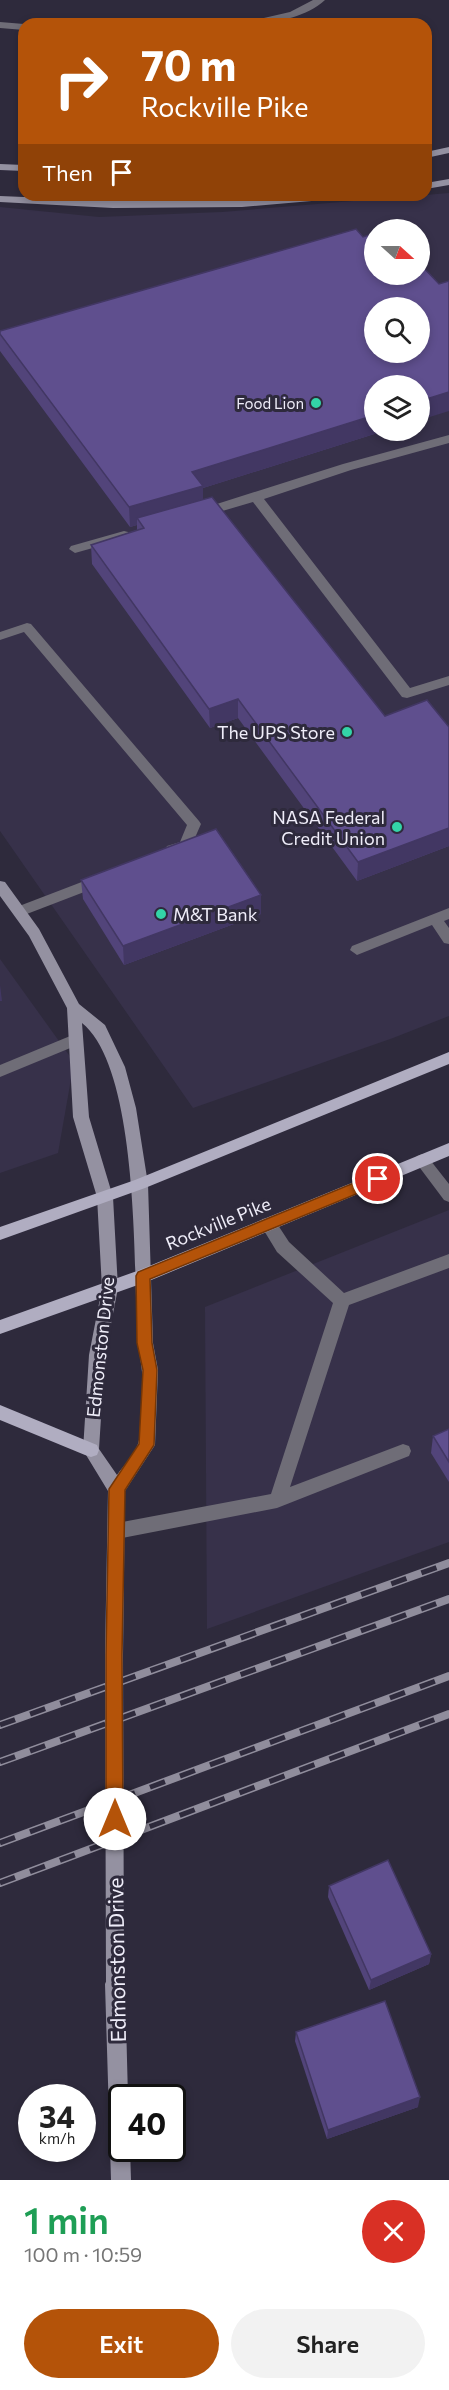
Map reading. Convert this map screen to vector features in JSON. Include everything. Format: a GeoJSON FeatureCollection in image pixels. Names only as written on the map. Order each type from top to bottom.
{"type":"FeatureCollection","features":[{"type":"Feature","properties":{"kind":"main road"},"geometry":{"type":"LineString","coordinates":[[0,1234],[140,1184],[449,1058]]}},
{"type":"Feature","properties":{"kind":"main road","name":"Rockville Pike"},"geometry":{"type":"LineString","coordinates":[[0,1327],[143,1276],[449,1149]]}},
{"type":"Feature","properties":{"kind":"main road"},"geometry":{"type":"LineString","coordinates":[[0,1412],[91,1450]]}},
{"type":"Feature","properties":{"kind":"street"},"geometry":{"type":"LineString","coordinates":[[273,18],[293,14],[320,0]]}},
{"type":"Feature","properties":{"kind":"street"},"geometry":{"type":"LineString","coordinates":[[0,25],[18,26]]}},
{"type":"Feature","properties":{"kind":"street"},"geometry":{"type":"LineString","coordinates":[[432,154],[449,150]]}},
{"type":"Feature","properties":{"kind":"street"},"geometry":{"type":"LineString","coordinates":[[0,167],[18,168]]}},
{"type":"Feature","properties":{"kind":"street"},"geometry":{"type":"LineString","coordinates":[[432,185],[449,182]]}},
{"type":"Feature","properties":{"kind":"street"},"geometry":{"type":"LineString","coordinates":[[0,199],[18,200]]}},
{"type":"Feature","properties":{"kind":"street"},"geometry":{"type":"LineString","coordinates":[[38,201],[113,205],[242,204],[277,201]]}},
{"type":"Feature","properties":{"kind":"street"},"geometry":{"type":"LineString","coordinates":[[188,517],[347,467],[449,439]]}},
{"type":"Feature","properties":{"kind":"street"},"geometry":{"type":"LineString","coordinates":[[256,497],[408,694],[449,680]]}},
{"type":"Feature","properties":{"kind":"street"},"geometry":{"type":"LineString","coordinates":[[75,549],[132,533]]}},
{"type":"Feature","properties":{"kind":"street"},"geometry":{"type":"LineString","coordinates":[[0,636],[27,627],[194,824],[185,845],[163,854]]}},
{"type":"Feature","properties":{"kind":"street"},"geometry":{"type":"LineString","coordinates":[[19,912],[108,876]]}},
{"type":"Feature","properties":{"kind":"street"},"geometry":{"type":"LineString","coordinates":[[0,886],[34,933],[74,1008]]}},
{"type":"Feature","properties":{"kind":"street"},"geometry":{"type":"LineString","coordinates":[[357,950],[442,916],[449,939]]}},
{"type":"Feature","properties":{"kind":"street","name":"Edmonston Drive"},"geometry":{"type":"LineString","coordinates":[[74,1008],[81,1117],[105,1197],[110,1288],[97,1355],[91,1450]]}},
{"type":"Feature","properties":{"kind":"street","name":"Edmonston Drive"},"geometry":{"type":"LineString","coordinates":[[74,1008],[100,1029],[118,1067],[128,1108],[140,1184],[145,1343],[150,1370],[147,1445],[117,1489],[114,1655],[115,1984],[121,2180]]}},
{"type":"Feature","properties":{"kind":"street"},"geometry":{"type":"LineString","coordinates":[[0,1071],[75,1040]]}},
{"type":"Feature","properties":{"kind":"street"},"geometry":{"type":"LineString","coordinates":[[422,1161],[449,1196]]}},
{"type":"Feature","properties":{"kind":"street"},"geometry":{"type":"LineString","coordinates":[[268,1224],[283,1247],[342,1301]]}},
{"type":"Feature","properties":{"kind":"street"},"geometry":{"type":"LineString","coordinates":[[342,1301],[449,1262]]}},
{"type":"Feature","properties":{"kind":"street"},"geometry":{"type":"LineString","coordinates":[[277,1500],[342,1301]]}},
{"type":"Feature","properties":{"kind":"street"},"geometry":{"type":"LineString","coordinates":[[91,1450],[117,1489]]}},
{"type":"Feature","properties":{"kind":"street"},"geometry":{"type":"LineString","coordinates":[[117,1531],[277,1500],[403,1451]]}},
{"type":"Feature","properties":{"kind":"shaded area"},"geometry":{"type":"Polygon","coordinates":[[[449,193],[449,1016],[193,1108],[0,831],[0,207],[99,217],[222,212],[353,201],[432,201],[432,194],[449,193]]]}},
{"type":"Feature","properties":{"kind":"shaded area"},"geometry":{"type":"Polygon","coordinates":[[[0,959],[74,1062],[58,1153],[0,1173],[0,959]]]}},
{"type":"Feature","properties":{"kind":"shaded area"},"geometry":{"type":"Polygon","coordinates":[[[449,1210],[449,1542],[207,1629],[205,1307],[449,1210]]]}},
{"type":"Feature","properties":{"kind":"building"},"geometry":{"type":"Polygon","coordinates":[[[356,229],[364,237],[364,285],[430,285],[430,275],[439,284],[449,281],[449,392],[430,398],[430,375],[364,375],[364,418],[192,472],[203,486],[129,507],[0,331],[356,229]]]}},
{"type":"Feature","properties":{"kind":"building"},"geometry":{"type":"Polygon","coordinates":[[[212,497],[385,716],[427,700],[449,727],[449,828],[358,862],[238,699],[209,709],[91,545],[144,528],[137,518],[212,497]]]}},
{"type":"Feature","properties":{"kind":"building"},"geometry":{"type":"Polygon","coordinates":[[[216,829],[261,895],[123,946],[81,880],[216,829]]]}},
{"type":"Feature","properties":{"kind":"building"},"geometry":{"type":"Polygon","coordinates":[[[449,1429],[449,1462],[433,1436],[449,1429]]]}},
{"type":"Feature","properties":{"kind":"building"},"geometry":{"type":"Polygon","coordinates":[[[388,1860],[431,1954],[371,1980],[329,1886],[388,1860]]]}},
{"type":"Feature","properties":{"kind":"building"},"geometry":{"type":"Polygon","coordinates":[[[385,2001],[420,2097],[328,2130],[296,2032],[385,2001]]]}},
{"type":"Feature","properties":{"kind":"railway"},"geometry":{"type":"LineString","coordinates":[[0,1725],[449,1563]]}},
{"type":"Feature","properties":{"kind":"railway"},"geometry":{"type":"LineString","coordinates":[[0,1762],[449,1599]]}},
{"type":"Feature","properties":{"kind":"railway"},"geometry":{"type":"LineString","coordinates":[[0,1843],[449,1676]]}},
{"type":"Feature","properties":{"kind":"railway"},"geometry":{"type":"LineString","coordinates":[[0,1883],[449,1714]]}},
{"type":"Feature","properties":{"kind":"place","name":"Food Lion"},"geometry":{"type":"Point","coordinates":[316,403]}},
{"type":"Feature","properties":{"kind":"place","name":"The UPS Store"},"geometry":{"type":"Point","coordinates":[347,732]}},
{"type":"Feature","properties":{"kind":"place","name":"NASA Federal Credit Union"},"geometry":{"type":"Point","coordinates":[397,827]}},
{"type":"Feature","properties":{"kind":"place","name":"M&T Bank"},"geometry":{"type":"Point","coordinates":[161,914]}},
{"type":"Feature","properties":{"kind":"route"},"geometry":{"type":"LineString","coordinates":[[115,1819],[114,1655],[117,1489],[147,1445],[150,1370],[145,1343],[143,1276],[378,1179]]}}]}
